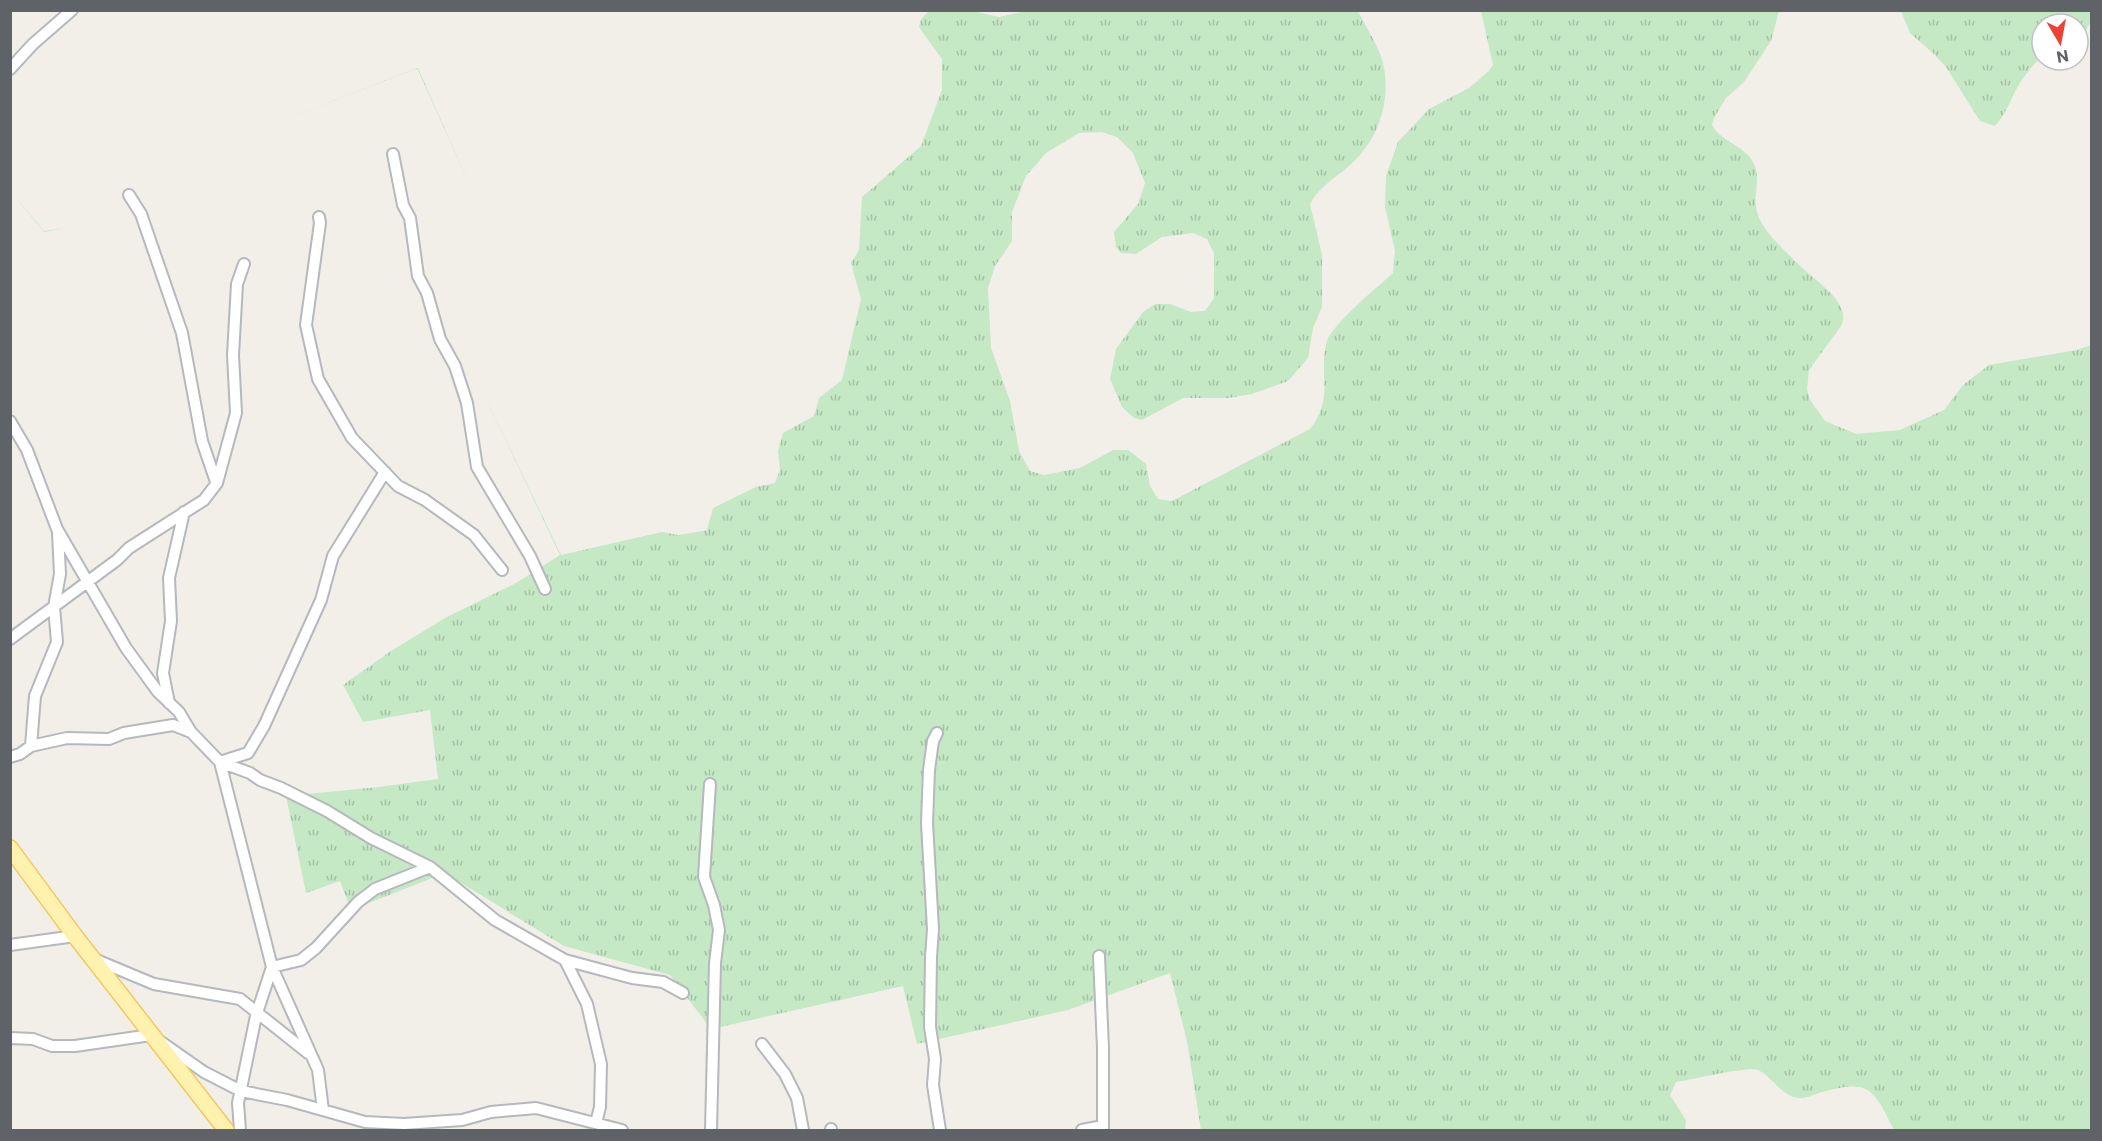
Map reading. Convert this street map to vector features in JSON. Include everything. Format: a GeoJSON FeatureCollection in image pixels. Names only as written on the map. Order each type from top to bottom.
{"type":"FeatureCollection","features":[{"type":"Feature","properties":{"kind":"main road"},"geometry":{"type":"LineString","coordinates":[[10,848],[226,1131]]}},
{"type":"Feature","properties":{"kind":"street"},"geometry":{"type":"LineString","coordinates":[[10,69],[33,44],[72,10]]}},
{"type":"Feature","properties":{"kind":"street"},"geometry":{"type":"LineString","coordinates":[[393,154],[404,205],[410,218],[418,276],[427,293],[440,339],[455,366],[467,403],[477,467],[530,556],[545,589]]}},
{"type":"Feature","properties":{"kind":"street"},"geometry":{"type":"LineString","coordinates":[[129,195],[141,214],[182,333],[202,441],[217,483]]}},
{"type":"Feature","properties":{"kind":"street"},"geometry":{"type":"LineString","coordinates":[[319,218],[306,325],[318,379],[352,438],[398,486],[424,500],[474,535],[502,570]]}},
{"type":"Feature","properties":{"kind":"street"},"geometry":{"type":"LineString","coordinates":[[10,639],[117,560],[129,548],[204,500],[217,483],[236,413],[233,355],[237,284],[244,264]]}},
{"type":"Feature","properties":{"kind":"street"},"geometry":{"type":"LineString","coordinates":[[10,421],[57,529],[126,648],[158,692],[179,711],[191,732],[220,762],[281,788],[327,811],[371,838],[430,867],[495,920],[566,960],[632,978],[663,982],[683,993]]}},
{"type":"Feature","properties":{"kind":"street"},"geometry":{"type":"LineString","coordinates":[[220,762],[248,753],[264,726],[321,600],[333,556],[385,472]]}},
{"type":"Feature","properties":{"kind":"street"},"geometry":{"type":"LineString","coordinates":[[170,705],[163,673],[171,621],[169,578],[184,512]]}},
{"type":"Feature","properties":{"kind":"street"},"geometry":{"type":"LineString","coordinates":[[31,746],[35,696],[57,642],[54,607],[60,574],[57,529]]}},
{"type":"Feature","properties":{"kind":"street"},"geometry":{"type":"LineString","coordinates":[[10,757],[20,754],[31,746],[67,738],[109,739],[124,733],[173,725],[191,732]]}},
{"type":"Feature","properties":{"kind":"street"},"geometry":{"type":"LineString","coordinates":[[937,733],[933,741],[929,770],[927,823],[933,929],[930,1027],[935,1059],[933,1085],[940,1131]]}},
{"type":"Feature","properties":{"kind":"street"},"geometry":{"type":"LineString","coordinates":[[220,762],[272,967],[318,1070],[323,1110]]}},
{"type":"Feature","properties":{"kind":"street"},"geometry":{"type":"LineString","coordinates":[[710,784],[704,877],[714,905],[719,930],[715,963],[711,1131]]}},
{"type":"Feature","properties":{"kind":"street"},"geometry":{"type":"LineString","coordinates":[[272,967],[302,960],[358,902],[375,889],[430,867]]}},
{"type":"Feature","properties":{"kind":"street"},"geometry":{"type":"LineString","coordinates":[[10,945],[75,936]]}},
{"type":"Feature","properties":{"kind":"street"},"geometry":{"type":"LineString","coordinates":[[1082,1131],[1103,1128],[1100,956]]}},
{"type":"Feature","properties":{"kind":"street"},"geometry":{"type":"LineString","coordinates":[[92,958],[154,984],[240,999],[311,1055]]}},
{"type":"Feature","properties":{"kind":"street"},"geometry":{"type":"LineString","coordinates":[[566,960],[587,1004],[601,1064],[600,1107],[596,1123]]}},
{"type":"Feature","properties":{"kind":"street"},"geometry":{"type":"LineString","coordinates":[[240,1131],[238,1103],[258,1012],[272,967]]}},
{"type":"Feature","properties":{"kind":"street"},"geometry":{"type":"LineString","coordinates":[[10,1038],[33,1039],[52,1046],[75,1046],[151,1035],[204,1072],[241,1091],[287,1100],[365,1122],[404,1124],[462,1120],[491,1112],[536,1108],[622,1131]]}},
{"type":"Feature","properties":{"kind":"street"},"geometry":{"type":"LineString","coordinates":[[762,1044],[785,1074],[797,1098],[803,1131]]}},
{"type":"Feature","properties":{"kind":"green space"},"geometry":{"type":"Polygon","coordinates":[[[1030,10],[1358,11],[1381,56],[1386,82],[1383,109],[1367,146],[1353,163],[1321,189],[1310,204],[1322,255],[1322,307],[1313,328],[1308,358],[1288,381],[1252,394],[1229,398],[1183,398],[1142,420],[1134,418],[1122,407],[1110,379],[1116,349],[1143,312],[1155,304],[1170,304],[1191,312],[1205,311],[1214,298],[1214,253],[1207,239],[1193,233],[1162,237],[1136,254],[1121,253],[1116,247],[1114,232],[1138,204],[1145,183],[1133,153],[1117,137],[1102,132],[1079,133],[1046,153],[1026,176],[1012,212],[1012,241],[995,266],[988,288],[991,348],[1010,401],[1019,451],[1030,471],[1044,475],[1080,468],[1113,450],[1128,450],[1146,464],[1150,486],[1158,499],[1172,501],[1310,429],[1317,418],[1324,398],[1324,356],[1330,336],[1345,317],[1393,273],[1395,251],[1385,207],[1386,176],[1398,142],[1429,109],[1469,88],[1493,65],[1481,11],[1779,11],[1771,41],[1744,82],[1726,98],[1712,125],[1721,136],[1744,151],[1753,162],[1757,173],[1756,207],[1767,232],[1830,293],[1842,309],[1841,326],[1809,370],[1807,389],[1810,400],[1825,421],[1856,434],[1900,430],[1944,410],[1963,385],[1989,365],[2077,350],[2091,345],[2091,1130],[1894,1130],[1881,1105],[1868,1090],[1860,1087],[1838,1088],[1808,1097],[1793,1097],[1763,1073],[1752,1069],[1676,1082],[1670,1095],[1686,1120],[1685,1130],[1201,1130],[1187,1041],[1170,973],[1068,1010],[917,1044],[903,986],[711,1029],[670,975],[564,946],[445,873],[351,910],[340,881],[306,893],[286,796],[438,779],[430,710],[363,722],[343,685],[391,651],[445,618],[516,583],[560,555],[478,382],[561,555],[662,532],[678,535],[707,530],[713,508],[756,487],[775,483],[780,470],[778,451],[783,433],[814,416],[819,398],[842,380],[861,299],[851,263],[859,250],[862,197],[921,146],[942,90],[942,59],[919,27],[921,19],[929,11],[973,11],[999,17],[1030,10]]]}},
{"type":"Feature","properties":{"kind":"green space"},"geometry":{"type":"Polygon","coordinates":[[[1901,11],[2091,11],[2090,23],[2090,12],[2030,12],[2030,69],[1995,126],[1980,121],[1946,67],[1910,33],[1901,11]]]}},
{"type":"Feature","properties":{"kind":"green space"},"geometry":{"type":"Polygon","coordinates":[[[417,68],[418,68],[472,190],[417,68]]]}},
{"type":"Feature","properties":{"kind":"green space"},"geometry":{"type":"Polygon","coordinates":[[[10,191],[44,231],[65,228],[44,232],[10,191]]]}}]}
